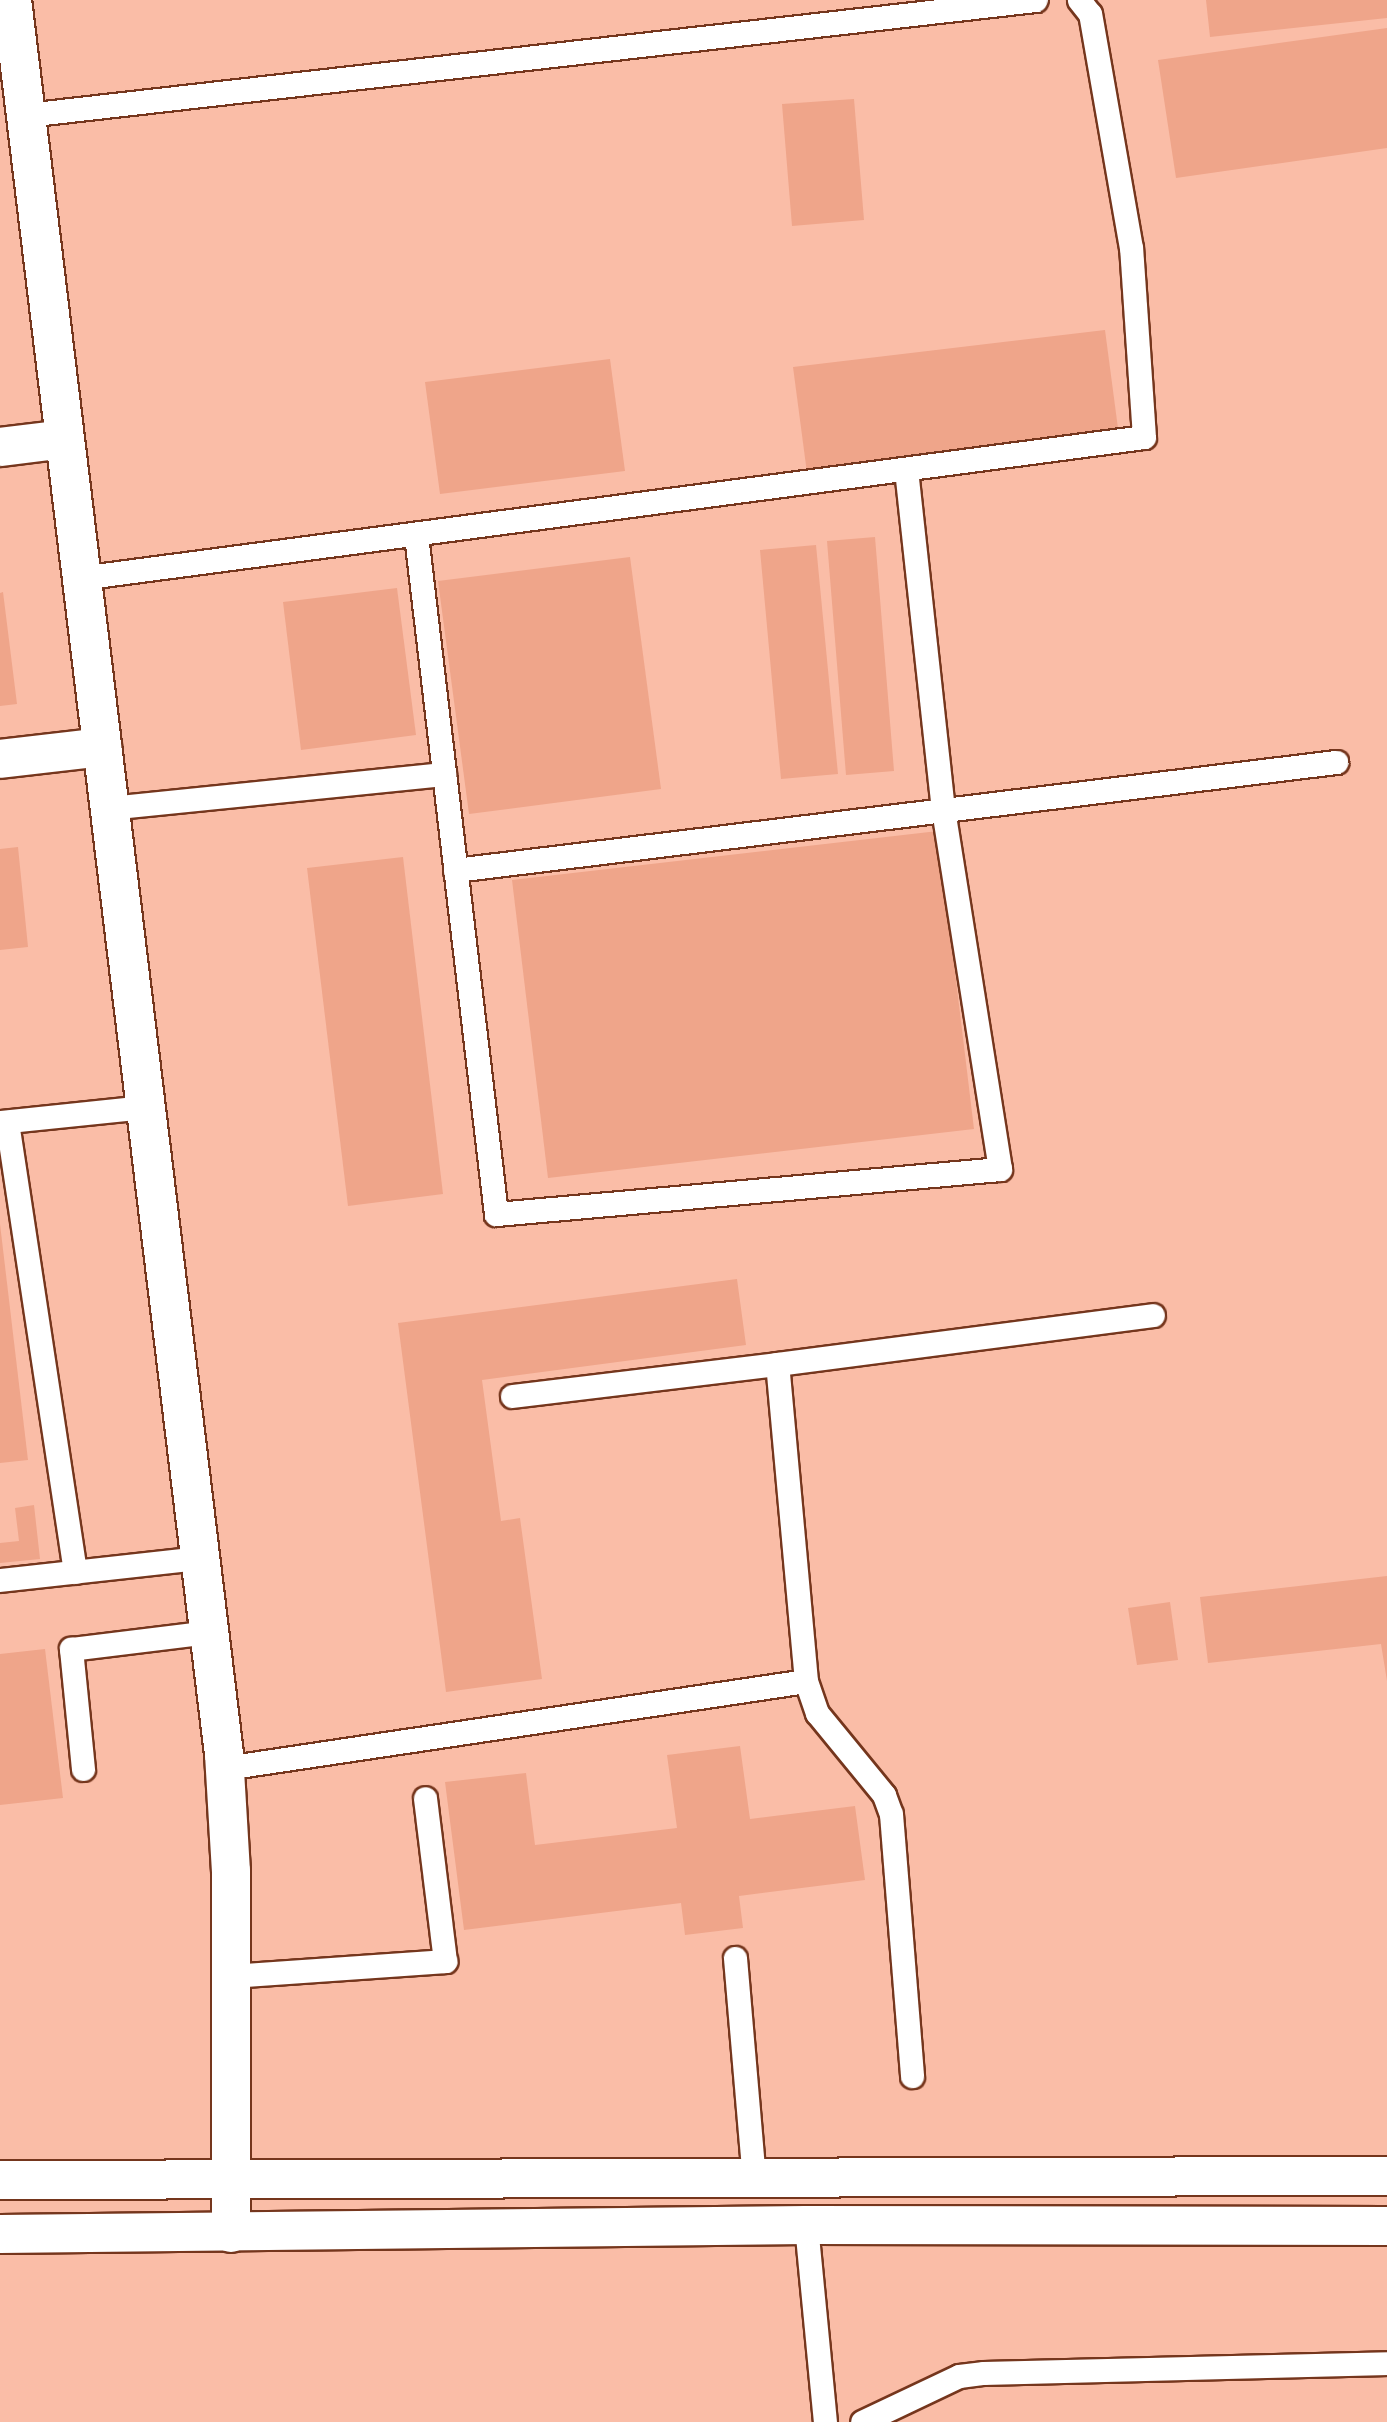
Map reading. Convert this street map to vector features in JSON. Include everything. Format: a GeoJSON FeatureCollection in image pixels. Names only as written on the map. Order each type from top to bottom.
{"type":"FeatureCollection","features":[{"type":"Feature","properties":{"kind":"main road"},"geometry":{"type":"LineString","coordinates":[[12,0],[225,1768],[231,1976],[230,2233]]}},
{"type":"Feature","properties":{"kind":"main road"},"geometry":{"type":"LineString","coordinates":[[0,447],[65,439]]}},
{"type":"Feature","properties":{"kind":"main road"},"geometry":{"type":"LineString","coordinates":[[0,759],[102,747]]}},
{"type":"Feature","properties":{"kind":"main road"},"geometry":{"type":"LineString","coordinates":[[0,2180],[1387,2176]]}},
{"type":"Feature","properties":{"kind":"main road"},"geometry":{"type":"LineString","coordinates":[[707,2226],[709,2178]]}},
{"type":"Feature","properties":{"kind":"main road"},"geometry":{"type":"LineString","coordinates":[[0,2234],[806,2225],[1387,2227]]}},
{"type":"Feature","properties":{"kind":"lane"},"geometry":{"type":"LineString","coordinates":[[26,115],[1035,0]]}},
{"type":"Feature","properties":{"kind":"lane"},"geometry":{"type":"LineString","coordinates":[[80,578],[905,472],[1144,437],[1131,248],[1090,14],[1080,0]]}},
{"type":"Feature","properties":{"kind":"lane"},"geometry":{"type":"LineString","coordinates":[[416,535],[496,1214],[1000,1169],[943,810],[905,472]]}},
{"type":"Feature","properties":{"kind":"lane"},"geometry":{"type":"LineString","coordinates":[[455,870],[1336,762]]}},
{"type":"Feature","properties":{"kind":"lane"},"geometry":{"type":"LineString","coordinates":[[109,807],[444,774]]}},
{"type":"Feature","properties":{"kind":"lane"},"geometry":{"type":"LineString","coordinates":[[75,1572],[3,1122],[145,1107]]}},
{"type":"Feature","properties":{"kind":"lane"},"geometry":{"type":"LineString","coordinates":[[512,1396],[1153,1315]]}},
{"type":"Feature","properties":{"kind":"lane"},"geometry":{"type":"LineString","coordinates":[[777,1364],[806,1681],[817,1713],[884,1795],[891,1814],[912,2076]]}},
{"type":"Feature","properties":{"kind":"lane"},"geometry":{"type":"LineString","coordinates":[[0,1580],[200,1558]]}},
{"type":"Feature","properties":{"kind":"lane"},"geometry":{"type":"LineString","coordinates":[[83,1769],[71,1648],[209,1632]]}},
{"type":"Feature","properties":{"kind":"lane"},"geometry":{"type":"LineString","coordinates":[[225,1768],[806,1681]]}},
{"type":"Feature","properties":{"kind":"lane"},"geometry":{"type":"LineString","coordinates":[[231,1976],[445,1961],[425,1798]]}},
{"type":"Feature","properties":{"kind":"lane"},"geometry":{"type":"LineString","coordinates":[[735,1958],[754,2179]]}},
{"type":"Feature","properties":{"kind":"lane"},"geometry":{"type":"LineString","coordinates":[[806,2225],[825,2422]]}},
{"type":"Feature","properties":{"kind":"lane"},"geometry":{"type":"LineString","coordinates":[[862,2422],[959,2376],[984,2373],[1387,2363]]}},
{"type":"Feature","properties":{"kind":"building"},"geometry":{"type":"Polygon","coordinates":[[[1206,0],[1387,0],[1387,18],[1210,37],[1206,0]]]}},
{"type":"Feature","properties":{"kind":"building"},"geometry":{"type":"Polygon","coordinates":[[[1387,28],[1387,148],[1176,178],[1158,60],[1387,28]]]}},
{"type":"Feature","properties":{"kind":"building"},"geometry":{"type":"Polygon","coordinates":[[[854,99],[864,220],[792,226],[782,104],[854,99]]]}},
{"type":"Feature","properties":{"kind":"building"},"geometry":{"type":"Polygon","coordinates":[[[1105,330],[1119,436],[807,473],[793,367],[1105,330]]]}},
{"type":"Feature","properties":{"kind":"building"},"geometry":{"type":"Polygon","coordinates":[[[610,359],[625,471],[440,494],[425,382],[610,359]]]}},
{"type":"Feature","properties":{"kind":"building"},"geometry":{"type":"Polygon","coordinates":[[[875,537],[894,771],[846,775],[827,541],[875,537]]]}},
{"type":"Feature","properties":{"kind":"building"},"geometry":{"type":"Polygon","coordinates":[[[816,545],[838,774],[781,779],[760,550],[816,545]]]}},
{"type":"Feature","properties":{"kind":"building"},"geometry":{"type":"Polygon","coordinates":[[[630,557],[661,789],[469,814],[438,581],[630,557]]]}},
{"type":"Feature","properties":{"kind":"building"},"geometry":{"type":"Polygon","coordinates":[[[397,588],[416,735],[301,750],[283,602],[397,588]]]}},
{"type":"Feature","properties":{"kind":"building"},"geometry":{"type":"Polygon","coordinates":[[[3,592],[17,704],[0,706],[0,593],[3,592]]]}},
{"type":"Feature","properties":{"kind":"building"},"geometry":{"type":"Polygon","coordinates":[[[938,831],[974,1129],[548,1178],[512,880],[938,831]]]}},
{"type":"Feature","properties":{"kind":"building"},"geometry":{"type":"Polygon","coordinates":[[[18,847],[28,947],[0,950],[0,849],[18,847]]]}},
{"type":"Feature","properties":{"kind":"building"},"geometry":{"type":"Polygon","coordinates":[[[403,857],[443,1194],[348,1206],[307,868],[403,857]]]}},
{"type":"Feature","properties":{"kind":"building"},"geometry":{"type":"Polygon","coordinates":[[[0,1224],[28,1460],[0,1463],[0,1224]]]}},
{"type":"Feature","properties":{"kind":"building"},"geometry":{"type":"Polygon","coordinates":[[[737,1279],[746,1345],[482,1380],[501,1521],[520,1518],[542,1679],[446,1692],[398,1323],[737,1279]]]}},
{"type":"Feature","properties":{"kind":"building"},"geometry":{"type":"Polygon","coordinates":[[[34,1505],[40,1559],[0,1563],[0,1543],[19,1541],[15,1508],[34,1505]]]}},
{"type":"Feature","properties":{"kind":"building"},"geometry":{"type":"Polygon","coordinates":[[[1387,1576],[1387,1681],[1381,1644],[1208,1663],[1200,1597],[1387,1576]]]}},
{"type":"Feature","properties":{"kind":"building"},"geometry":{"type":"Polygon","coordinates":[[[1170,1602],[1178,1660],[1137,1665],[1128,1608],[1170,1602]]]}},
{"type":"Feature","properties":{"kind":"building"},"geometry":{"type":"Polygon","coordinates":[[[45,1649],[63,1798],[0,1805],[0,1654],[45,1649]]]}},
{"type":"Feature","properties":{"kind":"building"},"geometry":{"type":"Polygon","coordinates":[[[740,1746],[750,1819],[855,1806],[865,1880],[739,1896],[743,1928],[685,1935],[681,1903],[464,1930],[445,1782],[526,1773],[535,1845],[677,1828],[667,1755],[740,1746]]]}}]}
